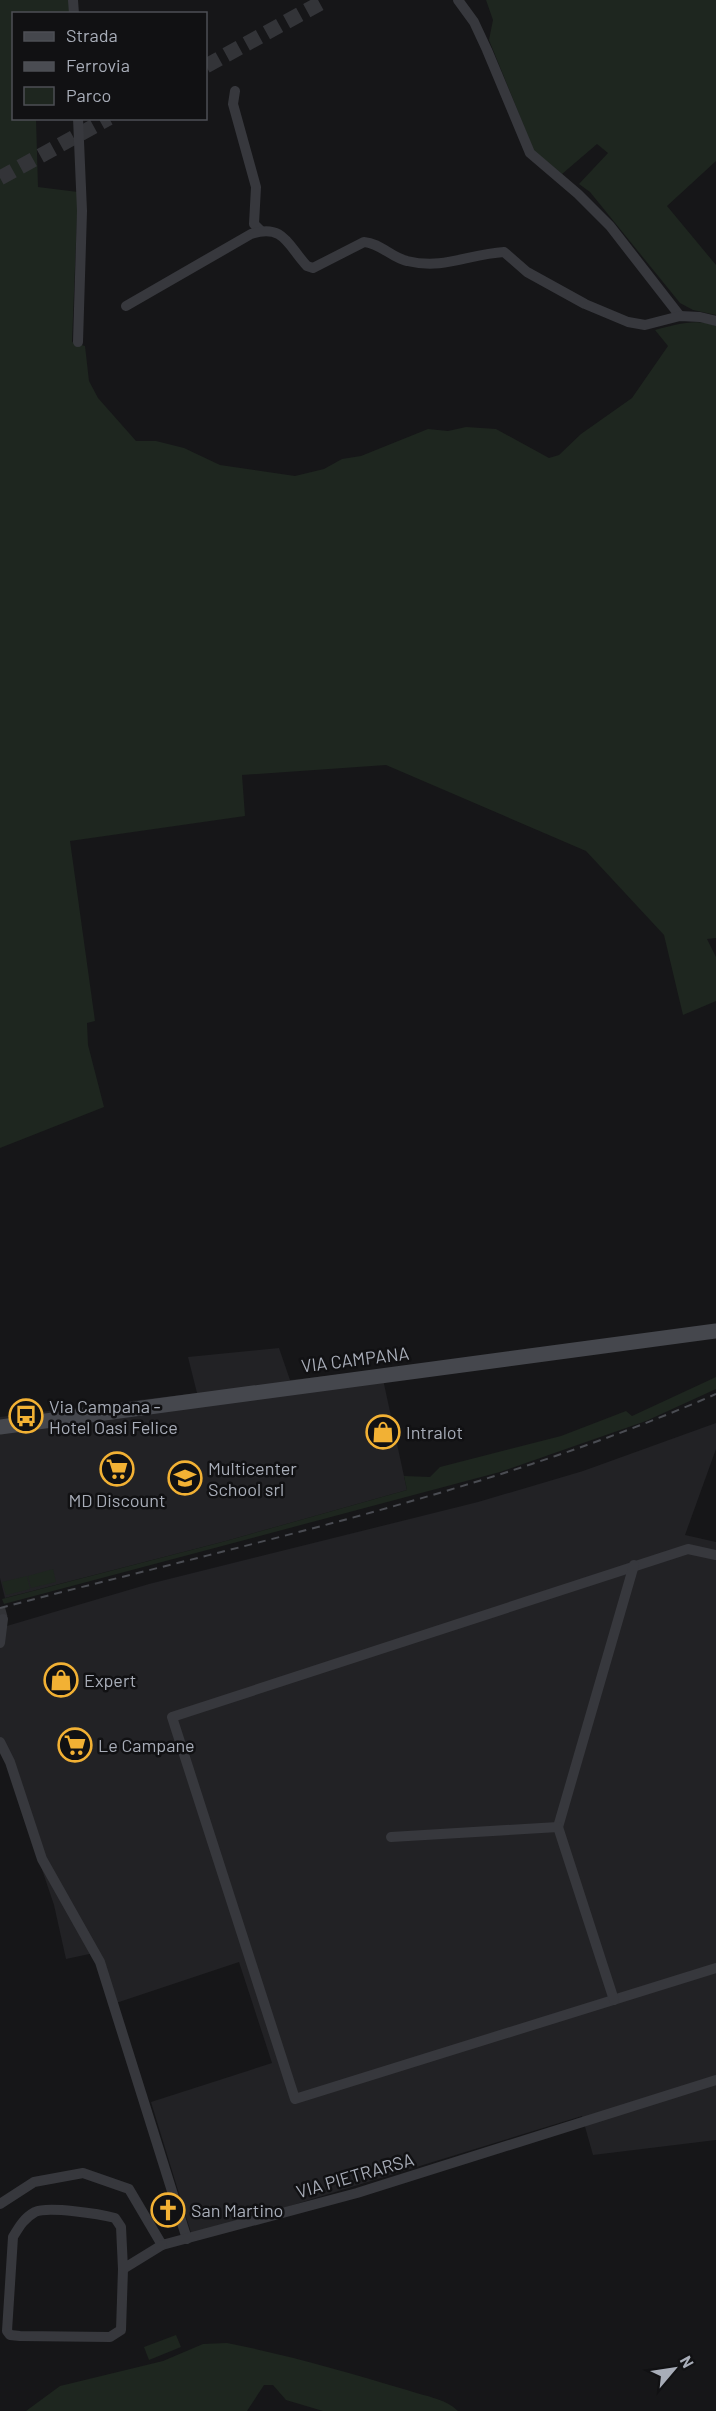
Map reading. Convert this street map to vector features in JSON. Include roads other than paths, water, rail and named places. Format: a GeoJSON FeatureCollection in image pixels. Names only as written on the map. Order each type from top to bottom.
{"type":"FeatureCollection","features":[{"type":"Feature","properties":{"kind":"street"},"geometry":{"type":"LineString","coordinates":[[458,0],[474,22],[530,153],[578,194],[610,226],[680,316]]}},
{"type":"Feature","properties":{"kind":"street"},"geometry":{"type":"LineString","coordinates":[[235,91],[233,104],[256,187],[254,224],[261,231]]}},
{"type":"Feature","properties":{"kind":"street"},"geometry":{"type":"LineString","coordinates":[[78,120],[82,211],[78,342]]}},
{"type":"Feature","properties":{"kind":"street"},"geometry":{"type":"LineString","coordinates":[[126,306],[214,254],[261,231],[274,231],[284,237],[307,266],[313,268],[364,242],[404,261],[428,264],[452,264],[504,252],[527,272],[602,313],[645,325],[680,316],[716,321]]}},
{"type":"Feature","properties":{"kind":"street","name":"VIA CAMPANA"},"geometry":{"type":"LineString","coordinates":[[0,1427],[716,1332]]}},
{"type":"Feature","properties":{"kind":"street"},"geometry":{"type":"LineString","coordinates":[[716,1555],[688,1549],[634,1565],[172,1717],[295,2099],[716,1968]]}},
{"type":"Feature","properties":{"kind":"street"},"geometry":{"type":"LineString","coordinates":[[614,2000],[558,1827],[634,1565]]}},
{"type":"Feature","properties":{"kind":"street"},"geometry":{"type":"LineString","coordinates":[[0,1643],[3,1619]]}},
{"type":"Feature","properties":{"kind":"street"},"geometry":{"type":"LineString","coordinates":[[0,1742],[10,1762],[42,1859],[100,1962],[188,2240]]}},
{"type":"Feature","properties":{"kind":"street"},"geometry":{"type":"LineString","coordinates":[[391,1837],[558,1827]]}},
{"type":"Feature","properties":{"kind":"street","name":"VIA PIETRARSA"},"geometry":{"type":"LineString","coordinates":[[162,2245],[188,2240],[357,2193],[716,2080]]}},
{"type":"Feature","properties":{"kind":"street"},"geometry":{"type":"LineString","coordinates":[[0,2204],[34,2182],[83,2173],[129,2188],[162,2245],[123,2269]]}},
{"type":"Feature","properties":{"kind":"street"},"geometry":{"type":"LineString","coordinates":[[36,2211],[91,2213],[115,2218],[122,2228],[123,2269],[121,2330],[110,2337],[20,2336],[10,2335],[7,2331],[13,2237],[21,2224],[36,2211]]}},
{"type":"Feature","properties":{"kind":"tunnel"},"geometry":{"type":"LineString","coordinates":[[207,65],[326,0]]}},
{"type":"Feature","properties":{"kind":"tunnel"},"geometry":{"type":"LineString","coordinates":[[0,178],[105,120]]}},
{"type":"Feature","properties":{"kind":"tunnel"},"geometry":{"type":"LineString","coordinates":[[0,1608],[3,1619]]}},
{"type":"Feature","properties":{"kind":"railway"},"geometry":{"type":"LineString","coordinates":[[0,1608],[272,1539],[452,1489],[541,1461],[716,1394]]}},
{"type":"Feature","properties":{"kind":"place","name":"Via Campana - Hotel Oasi Felice"},"geometry":{"type":"Point","coordinates":[26,1416]}},
{"type":"Feature","properties":{"kind":"place","name":"Intralot"},"geometry":{"type":"Point","coordinates":[383,1432]}},
{"type":"Feature","properties":{"kind":"place","name":"MD Discount"},"geometry":{"type":"Point","coordinates":[117,1469]}},
{"type":"Feature","properties":{"kind":"place","name":"Multicenter School srl"},"geometry":{"type":"Point","coordinates":[185,1478]}},
{"type":"Feature","properties":{"kind":"place","name":"Expert"},"geometry":{"type":"Point","coordinates":[61,1680]}},
{"type":"Feature","properties":{"kind":"place","name":"Le Campane"},"geometry":{"type":"Point","coordinates":[75,1745]}},
{"type":"Feature","properties":{"kind":"place","name":"San Martino"},"geometry":{"type":"Point","coordinates":[168,2210]}}]}
